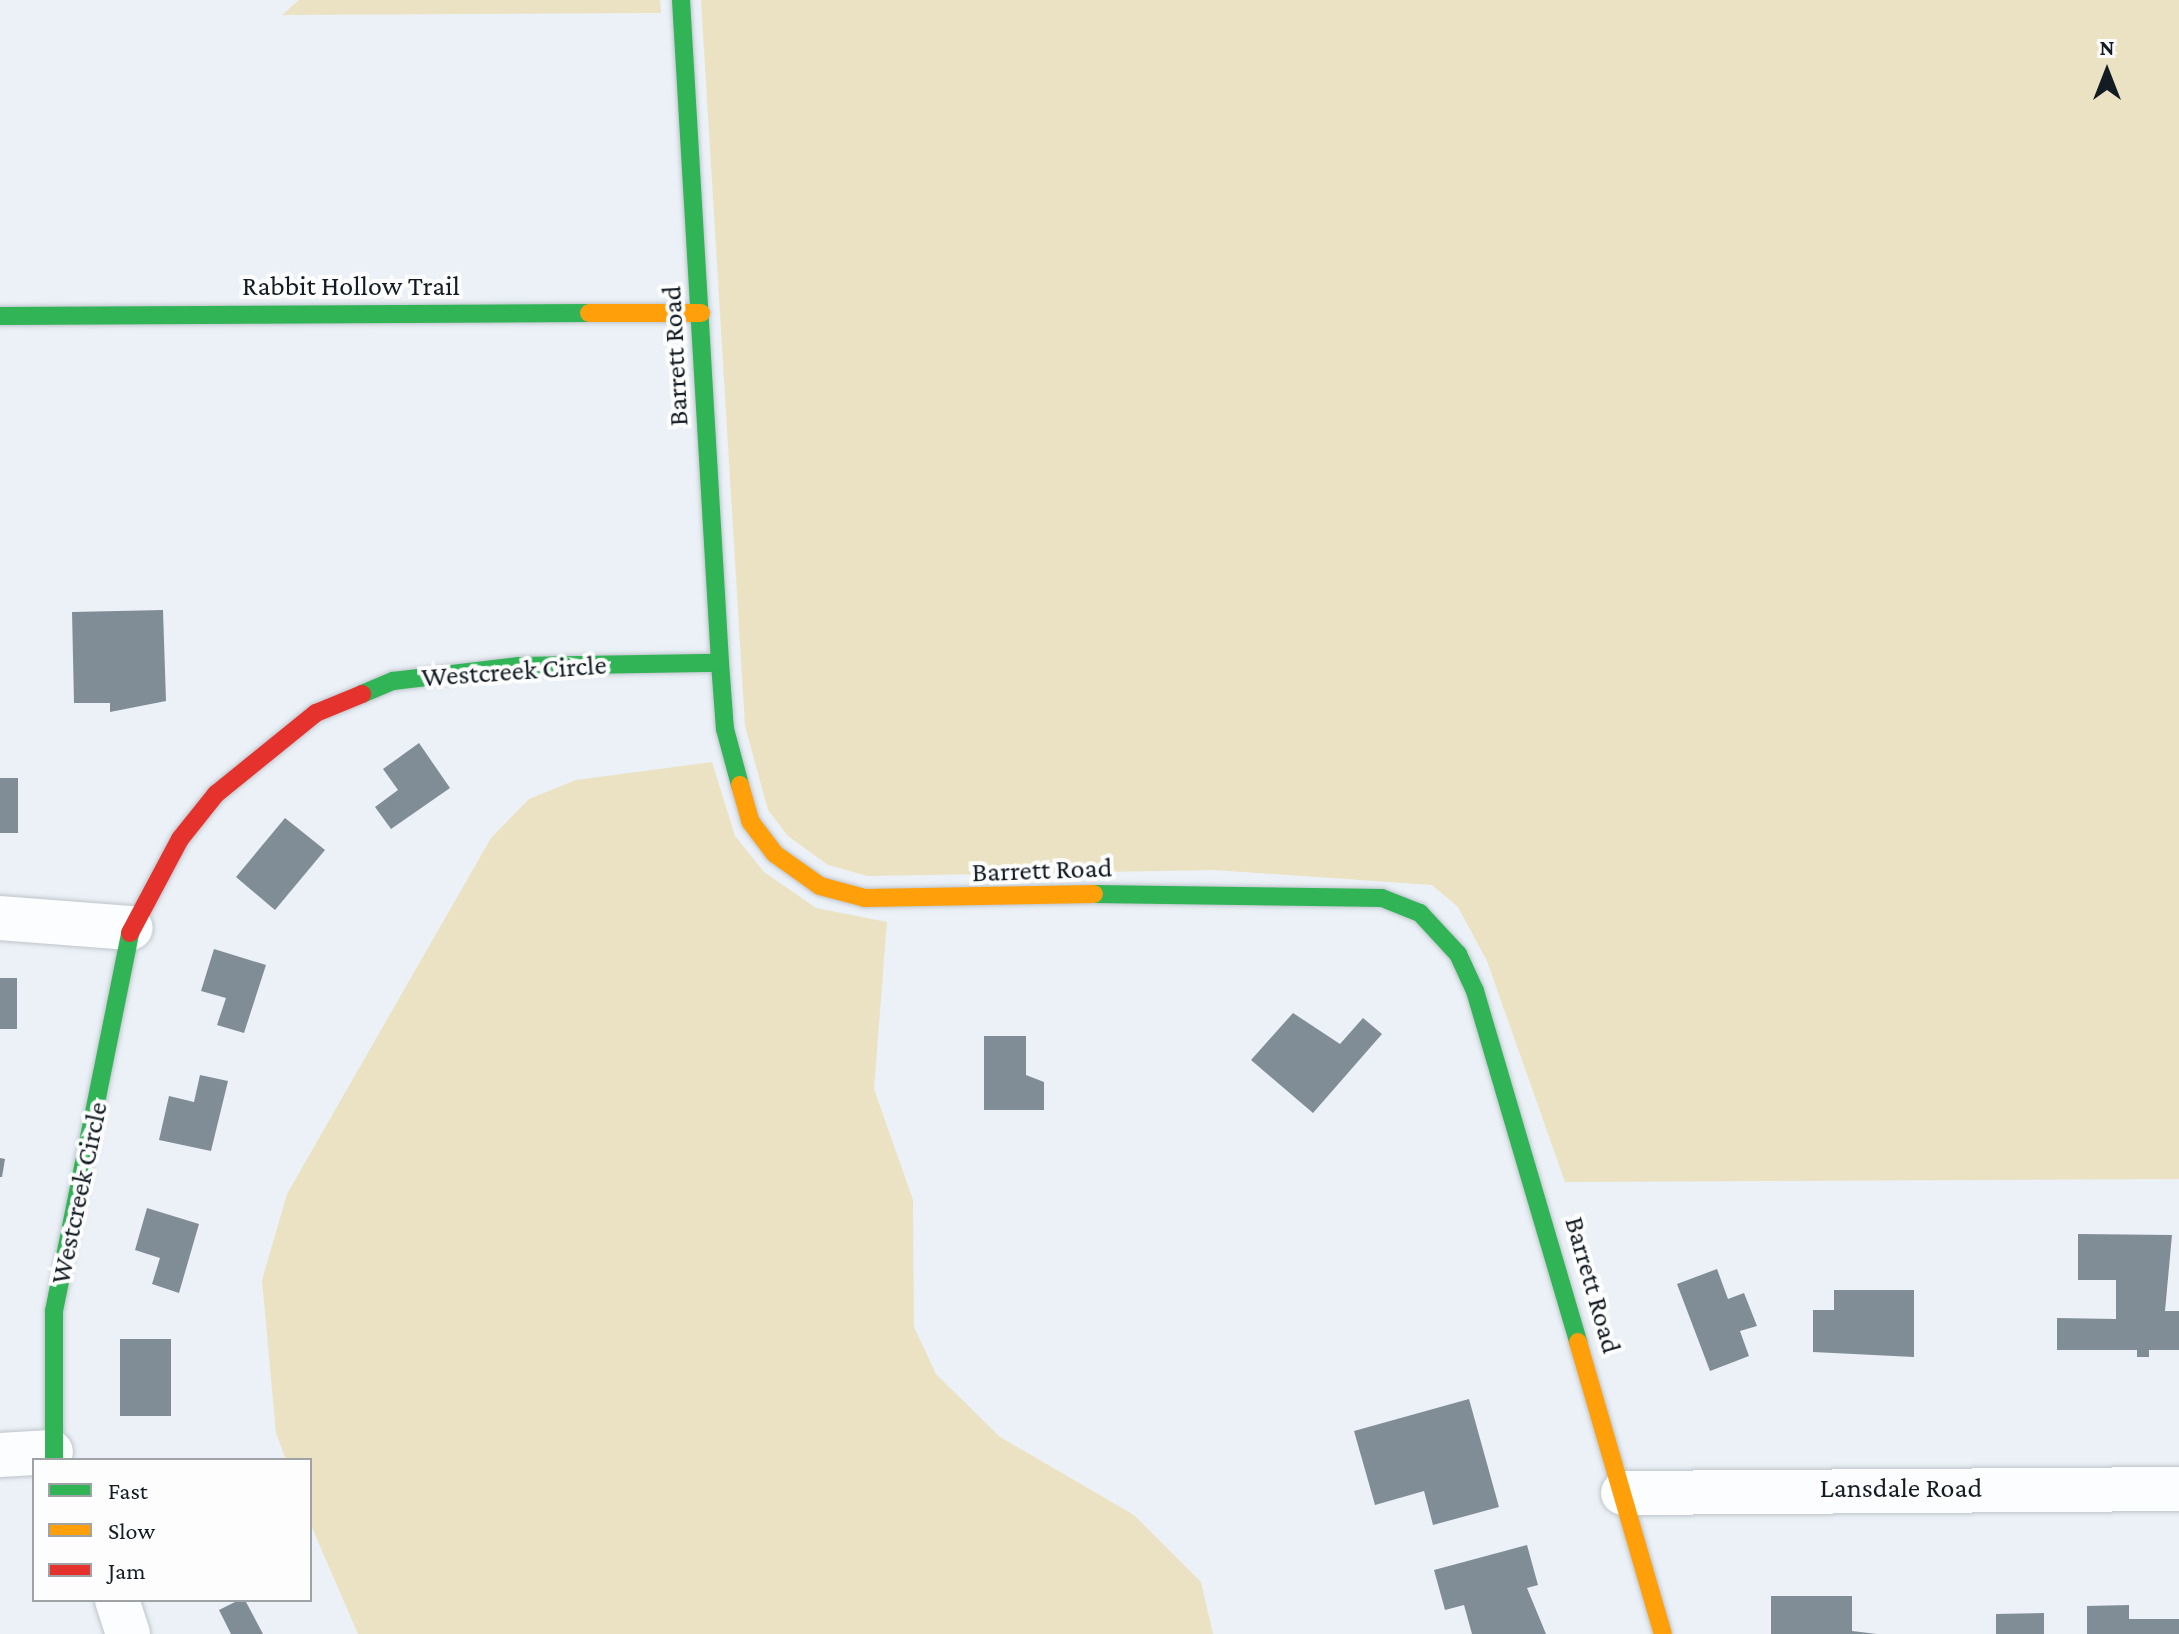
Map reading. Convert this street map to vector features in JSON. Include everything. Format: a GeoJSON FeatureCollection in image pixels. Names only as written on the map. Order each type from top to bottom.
{"type":"FeatureCollection","features":[{"type":"Feature","properties":{"kind":"street","name":"Barrett Road"},"geometry":{"type":"LineString","coordinates":[[681,0],[725,729],[750,821],[775,854],[820,886],[865,898],[934,901],[1213,892],[1382,898],[1420,913],[1458,954],[1475,991],[1663,1634]]}},
{"type":"Feature","properties":{"kind":"street","name":"Rabbit Hollow Trail"},"geometry":{"type":"LineString","coordinates":[[0,316],[701,313]]}},
{"type":"Feature","properties":{"kind":"street","name":"Westcreek Circle"},"geometry":{"type":"LineString","coordinates":[[52,1456],[54,1311],[131,928],[180,839],[216,794],[316,713],[393,681],[441,671],[720,663]]}},
{"type":"Feature","properties":{"kind":"street"},"geometry":{"type":"LineString","coordinates":[[0,918],[131,928]]}},
{"type":"Feature","properties":{"kind":"street"},"geometry":{"type":"LineString","coordinates":[[0,1455],[52,1456]]}},
{"type":"Feature","properties":{"kind":"street","name":"Lansdale Road"},"geometry":{"type":"LineString","coordinates":[[1623,1493],[2179,1489]]}},
{"type":"Feature","properties":{"kind":"street"},"geometry":{"type":"LineString","coordinates":[[118,1602],[128,1634]]}},
{"type":"Feature","properties":{"kind":"shaded area"},"geometry":{"type":"Polygon","coordinates":[[[299,0],[660,0],[661,13],[282,15],[299,0]]]}},
{"type":"Feature","properties":{"kind":"shaded area"},"geometry":{"type":"Polygon","coordinates":[[[701,0],[2179,0],[2179,1179],[1565,1182],[1487,961],[1458,907],[1432,885],[1214,870],[868,876],[828,865],[788,836],[768,810],[745,726],[701,0]]]}},
{"type":"Feature","properties":{"kind":"shaded area"},"geometry":{"type":"Polygon","coordinates":[[[712,762],[735,836],[764,872],[816,908],[887,922],[874,1089],[913,1200],[914,1327],[936,1374],[1000,1437],[1134,1515],[1201,1582],[1213,1634],[358,1634],[312,1528],[312,1458],[285,1458],[276,1433],[262,1280],[287,1194],[491,838],[529,799],[576,780],[712,762]]]}},
{"type":"Feature","properties":{"kind":"building"},"geometry":{"type":"Polygon","coordinates":[[[163,610],[166,701],[110,712],[110,703],[74,703],[72,612],[163,610]]]}},
{"type":"Feature","properties":{"kind":"building"},"geometry":{"type":"Polygon","coordinates":[[[419,743],[450,788],[391,829],[375,807],[398,790],[383,769],[419,743]]]}},
{"type":"Feature","properties":{"kind":"building"},"geometry":{"type":"Polygon","coordinates":[[[0,778],[18,778],[18,833],[0,833],[0,778]]]}},
{"type":"Feature","properties":{"kind":"building"},"geometry":{"type":"Polygon","coordinates":[[[285,818],[325,850],[275,910],[236,877],[285,818]]]}},
{"type":"Feature","properties":{"kind":"building"},"geometry":{"type":"Polygon","coordinates":[[[214,949],[266,965],[244,1033],[217,1025],[226,998],[201,991],[214,949]]]}},
{"type":"Feature","properties":{"kind":"building"},"geometry":{"type":"Polygon","coordinates":[[[0,978],[17,978],[17,1029],[0,1029],[0,978]]]}},
{"type":"Feature","properties":{"kind":"building"},"geometry":{"type":"Polygon","coordinates":[[[1293,1013],[1340,1044],[1363,1018],[1382,1034],[1313,1113],[1251,1060],[1293,1013]]]}},
{"type":"Feature","properties":{"kind":"building"},"geometry":{"type":"Polygon","coordinates":[[[984,1036],[1026,1036],[1026,1075],[1044,1082],[1044,1110],[984,1110],[984,1036]]]}},
{"type":"Feature","properties":{"kind":"building"},"geometry":{"type":"Polygon","coordinates":[[[200,1075],[228,1081],[211,1151],[159,1140],[169,1096],[194,1102],[200,1075]]]}},
{"type":"Feature","properties":{"kind":"building"},"geometry":{"type":"Polygon","coordinates":[[[0,1158],[5,1159],[2,1177],[0,1177],[0,1158]]]}},
{"type":"Feature","properties":{"kind":"building"},"geometry":{"type":"Polygon","coordinates":[[[147,1208],[199,1224],[179,1293],[152,1284],[160,1258],[135,1250],[147,1208]]]}},
{"type":"Feature","properties":{"kind":"building"},"geometry":{"type":"Polygon","coordinates":[[[2078,1234],[2172,1235],[2165,1311],[2179,1311],[2179,1350],[2149,1350],[2149,1357],[2137,1357],[2137,1350],[2057,1350],[2057,1318],[2116,1319],[2116,1280],[2078,1280],[2078,1234]]]}},
{"type":"Feature","properties":{"kind":"building"},"geometry":{"type":"Polygon","coordinates":[[[1717,1269],[1728,1299],[1744,1293],[1757,1326],[1740,1331],[1749,1356],[1710,1371],[1677,1284],[1717,1269]]]}},
{"type":"Feature","properties":{"kind":"building"},"geometry":{"type":"Polygon","coordinates":[[[1834,1290],[1914,1290],[1914,1357],[1813,1352],[1813,1310],[1834,1310],[1834,1290]]]}},
{"type":"Feature","properties":{"kind":"building"},"geometry":{"type":"Polygon","coordinates":[[[120,1339],[171,1339],[171,1416],[120,1416],[120,1339]]]}},
{"type":"Feature","properties":{"kind":"building"},"geometry":{"type":"Polygon","coordinates":[[[1469,1399],[1499,1507],[1433,1525],[1424,1491],[1375,1505],[1354,1431],[1469,1399]]]}},
{"type":"Feature","properties":{"kind":"building"},"geometry":{"type":"Polygon","coordinates":[[[1527,1545],[1538,1585],[1527,1588],[1546,1634],[1472,1634],[1464,1605],[1445,1610],[1434,1570],[1527,1545]]]}},
{"type":"Feature","properties":{"kind":"building"},"geometry":{"type":"Polygon","coordinates":[[[1771,1596],[1852,1596],[1852,1631],[1877,1634],[1771,1634],[1771,1596]]]}},
{"type":"Feature","properties":{"kind":"building"},"geometry":{"type":"Polygon","coordinates":[[[235,1602],[246,1602],[263,1634],[231,1634],[219,1610],[235,1602]]]}},
{"type":"Feature","properties":{"kind":"building"},"geometry":{"type":"Polygon","coordinates":[[[2129,1605],[2129,1619],[2179,1619],[2179,1634],[2087,1634],[2087,1606],[2129,1605]]]}},
{"type":"Feature","properties":{"kind":"building"},"geometry":{"type":"Polygon","coordinates":[[[2044,1613],[2044,1634],[1996,1634],[1996,1614],[2044,1613]]]}},
{"type":"Feature","properties":{"kind":"traffic: fast"},"geometry":{"type":"LineString","coordinates":[[681,0],[720,663],[725,729],[740,785]]}},
{"type":"Feature","properties":{"kind":"traffic: fast"},"geometry":{"type":"LineString","coordinates":[[0,316],[589,313]]}},
{"type":"Feature","properties":{"kind":"traffic: fast"},"geometry":{"type":"LineString","coordinates":[[362,694],[393,681],[519,666],[720,663]]}},
{"type":"Feature","properties":{"kind":"traffic: fast"},"geometry":{"type":"LineString","coordinates":[[1094,894],[1382,898],[1420,913],[1458,954],[1475,991],[1578,1342]]}},
{"type":"Feature","properties":{"kind":"traffic: fast"},"geometry":{"type":"LineString","coordinates":[[54,1458],[54,1311],[130,933]]}},
{"type":"Feature","properties":{"kind":"traffic: slow"},"geometry":{"type":"LineString","coordinates":[[589,313],[701,313]]}},
{"type":"Feature","properties":{"kind":"traffic: slow"},"geometry":{"type":"LineString","coordinates":[[740,785],[750,821],[775,854],[820,886],[865,898],[1094,894]]}},
{"type":"Feature","properties":{"kind":"traffic: slow"},"geometry":{"type":"LineString","coordinates":[[1578,1342],[1663,1634]]}},
{"type":"Feature","properties":{"kind":"traffic: jam"},"geometry":{"type":"LineString","coordinates":[[130,933],[180,839],[216,794],[316,713],[362,694]]}}]}
